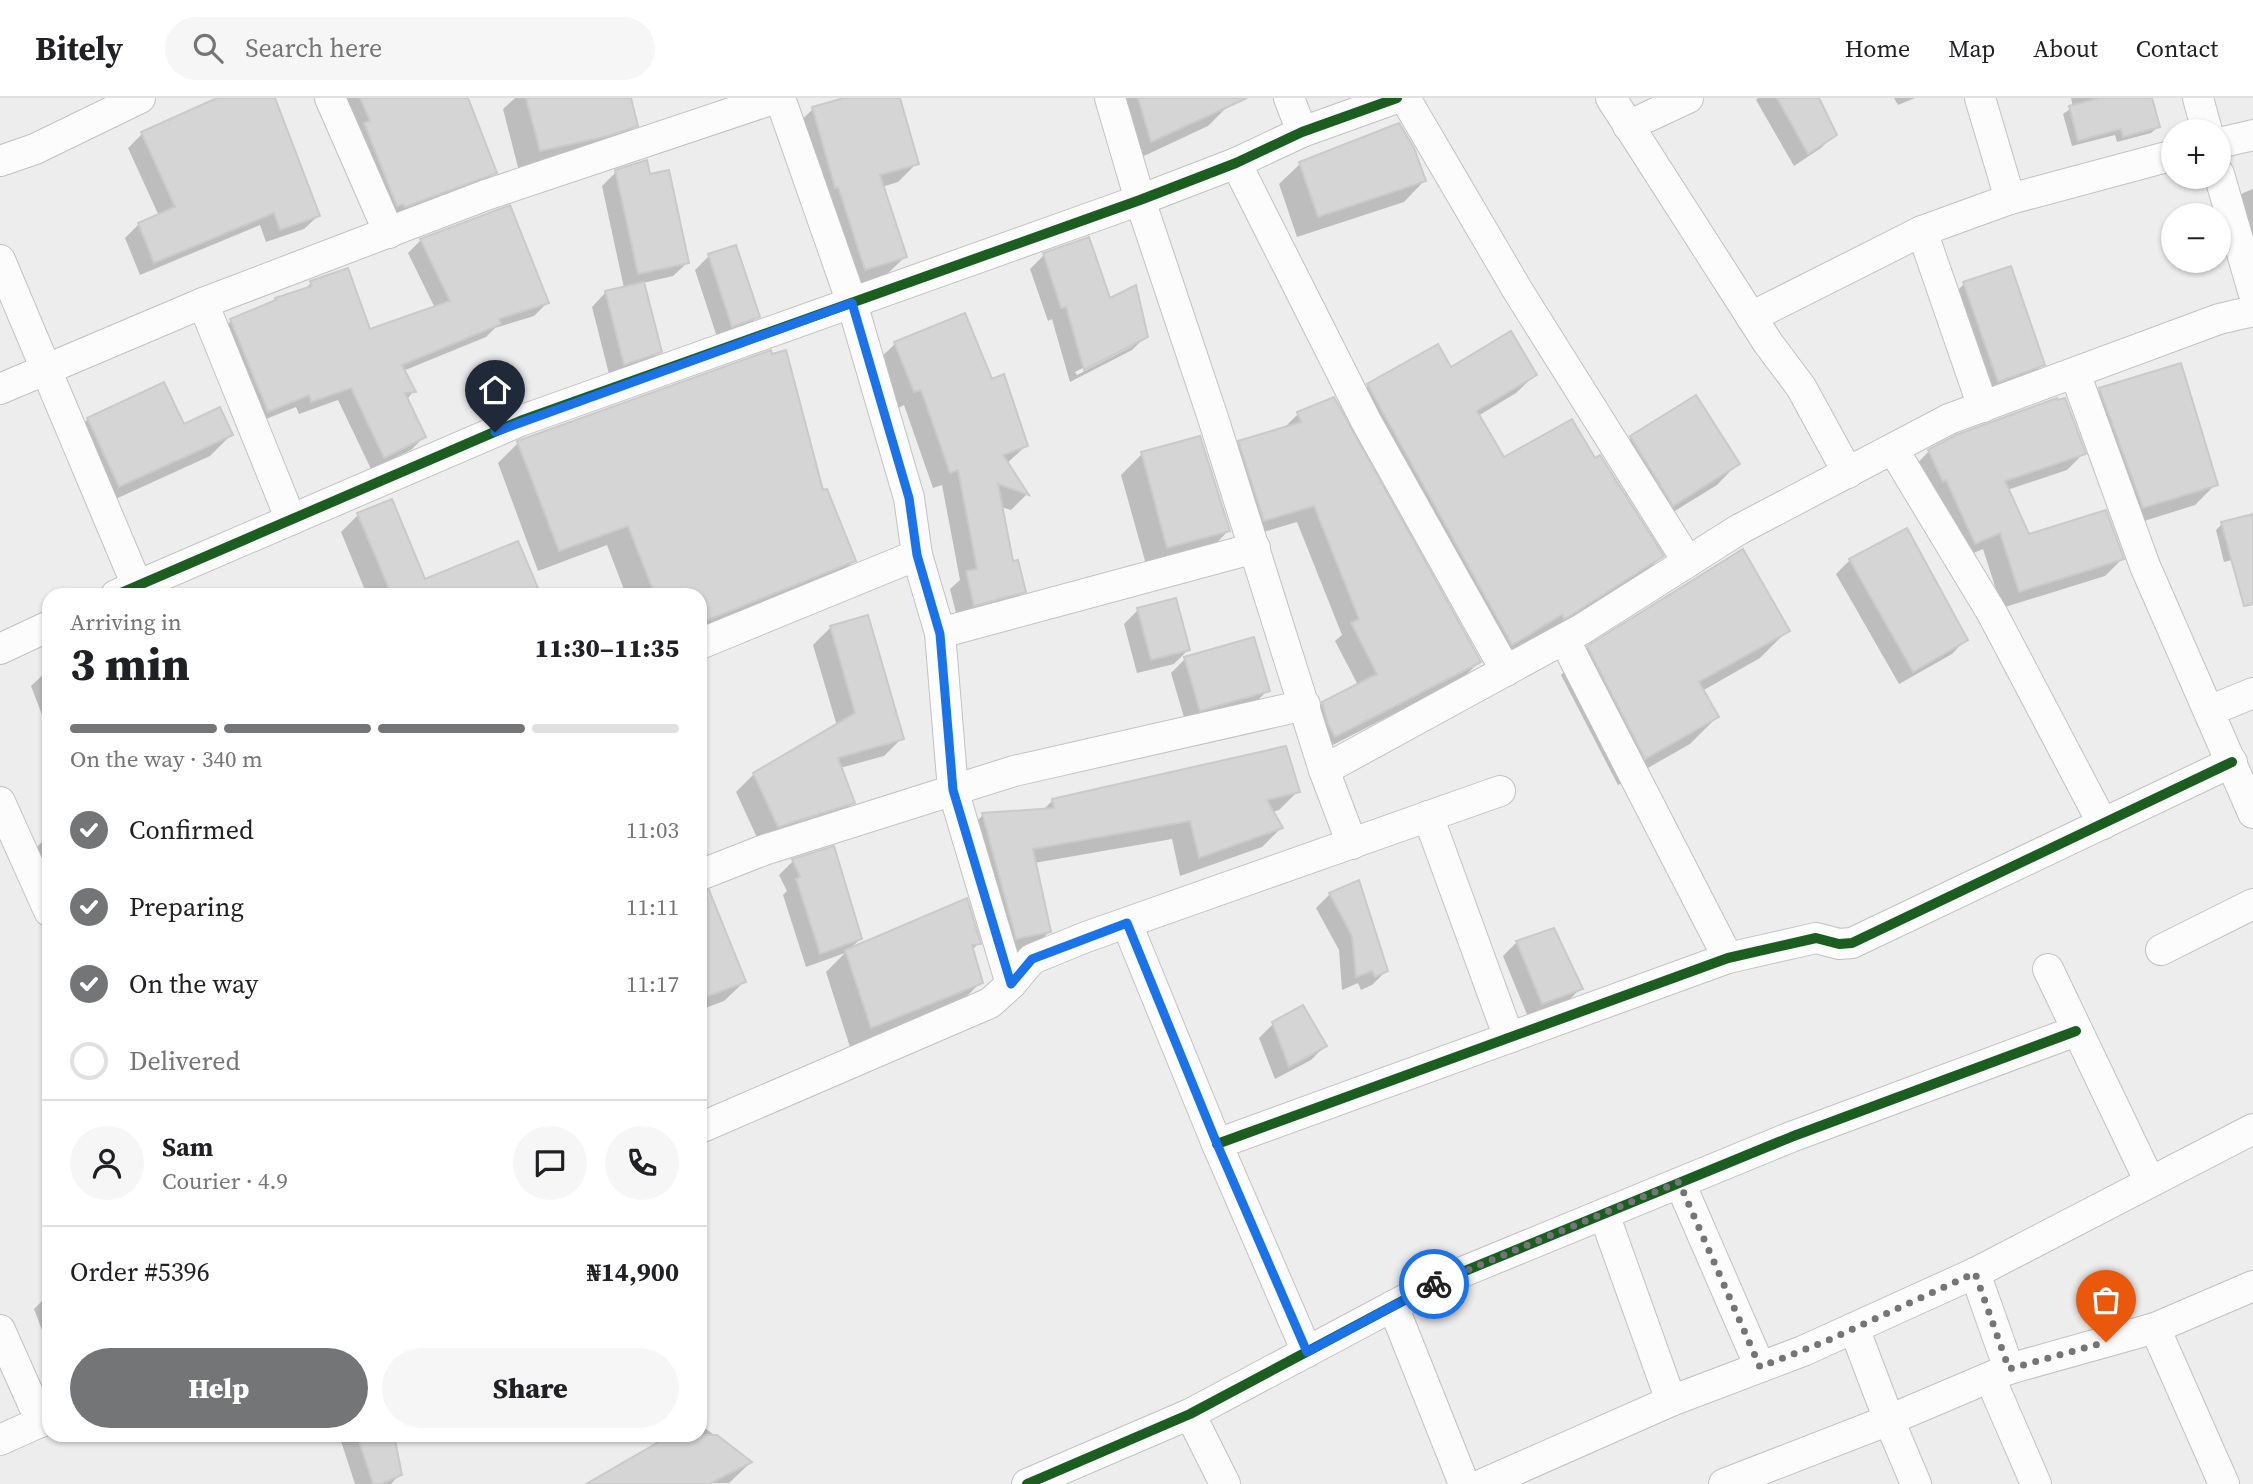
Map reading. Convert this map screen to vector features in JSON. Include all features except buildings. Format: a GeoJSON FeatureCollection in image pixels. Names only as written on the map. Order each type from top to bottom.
{"type":"FeatureCollection","features":[{"type":"Feature","properties":{"kind":"street"},"geometry":{"type":"LineString","coordinates":[[0,161],[35,149],[140,98]]}},
{"type":"Feature","properties":{"kind":"street"},"geometry":{"type":"LineString","coordinates":[[330,98],[388,233]]}},
{"type":"Feature","properties":{"kind":"street"},"geometry":{"type":"LineString","coordinates":[[0,389],[203,303],[486,195],[778,98],[852,303],[909,498],[917,555],[940,634],[953,790],[1011,984]]}},
{"type":"Feature","properties":{"kind":"street"},"geometry":{"type":"LineString","coordinates":[[1110,98],[1140,200],[1255,548],[1324,770],[1352,844]]}},
{"type":"Feature","properties":{"kind":"street"},"geometry":{"type":"LineString","coordinates":[[1289,98],[1302,132]]}},
{"type":"Feature","properties":{"kind":"street"},"geometry":{"type":"LineString","coordinates":[[140,588],[520,421],[1140,200],[1236,163],[1302,132],[1397,98]]}},
{"type":"Feature","properties":{"kind":"street"},"geometry":{"type":"LineString","coordinates":[[1405,98],[1518,291],[1688,562]]}},
{"type":"Feature","properties":{"kind":"street"},"geometry":{"type":"LineString","coordinates":[[1611,98],[1751,317],[1801,387],[1848,472]]}},
{"type":"Feature","properties":{"kind":"street"},"geometry":{"type":"LineString","coordinates":[[1628,126],[1688,98]]}},
{"type":"Feature","properties":{"kind":"street"},"geometry":{"type":"LineString","coordinates":[[1980,98],[2010,199]]}},
{"type":"Feature","properties":{"kind":"street"},"geometry":{"type":"LineString","coordinates":[[2198,98],[2204,119]]}},
{"type":"Feature","properties":{"kind":"street"},"geometry":{"type":"LineString","coordinates":[[2231,140],[2253,135]]}},
{"type":"Feature","properties":{"kind":"street"},"geometry":{"type":"LineString","coordinates":[[1751,317],[1922,231],[2010,199],[2161,158]]}},
{"type":"Feature","properties":{"kind":"street"},"geometry":{"type":"LineString","coordinates":[[1236,163],[1366,421],[1506,671]]}},
{"type":"Feature","properties":{"kind":"street"},"geometry":{"type":"LineString","coordinates":[[2223,189],[2253,291]]}},
{"type":"Feature","properties":{"kind":"street"},"geometry":{"type":"LineString","coordinates":[[1922,231],[1983,407]]}},
{"type":"Feature","properties":{"kind":"street"},"geometry":{"type":"LineString","coordinates":[[0,260],[129,588]]}},
{"type":"Feature","properties":{"kind":"street"},"geometry":{"type":"LineString","coordinates":[[203,303],[291,520]]}},
{"type":"Feature","properties":{"kind":"street"},"geometry":{"type":"LineString","coordinates":[[1324,770],[1564,639],[1738,530],[1949,419],[2219,319],[2253,311]]}},
{"type":"Feature","properties":{"kind":"street"},"geometry":{"type":"LineString","coordinates":[[2075,373],[2145,566],[2253,813]]}},
{"type":"Feature","properties":{"kind":"street"},"geometry":{"type":"LineString","coordinates":[[1893,449],[1992,612],[2104,824]]}},
{"type":"Feature","properties":{"kind":"street"},"geometry":{"type":"LineString","coordinates":[[940,634],[1255,548]]}},
{"type":"Feature","properties":{"kind":"street"},"geometry":{"type":"LineString","coordinates":[[707,641],[917,555]]}},
{"type":"Feature","properties":{"kind":"street"},"geometry":{"type":"LineString","coordinates":[[0,649],[42,629]]}},
{"type":"Feature","properties":{"kind":"street"},"geometry":{"type":"LineString","coordinates":[[1564,639],[1728,958]]}},
{"type":"Feature","properties":{"kind":"street"},"geometry":{"type":"LineString","coordinates":[[2209,711],[2253,693]]}},
{"type":"Feature","properties":{"kind":"street"},"geometry":{"type":"LineString","coordinates":[[707,872],[764,850],[1014,771],[1305,705]]}},
{"type":"Feature","properties":{"kind":"street"},"geometry":{"type":"LineString","coordinates":[[1217,1144],[1728,958],[1816,939],[1839,944],[1852,943],[2232,762]]}},
{"type":"Feature","properties":{"kind":"street"},"geometry":{"type":"LineString","coordinates":[[707,1125],[990,1003],[1032,959],[1500,791]]}},
{"type":"Feature","properties":{"kind":"street"},"geometry":{"type":"LineString","coordinates":[[0,802],[42,895]]}},
{"type":"Feature","properties":{"kind":"street"},"geometry":{"type":"LineString","coordinates":[[1428,817],[1509,1038]]}},
{"type":"Feature","properties":{"kind":"street"},"geometry":{"type":"LineString","coordinates":[[2161,950],[2253,904]]}},
{"type":"Feature","properties":{"kind":"street"},"geometry":{"type":"LineString","coordinates":[[1127,923],[1217,1144],[1307,1352]]}},
{"type":"Feature","properties":{"kind":"street"},"geometry":{"type":"LineString","coordinates":[[2048,969],[2150,1182]]}},
{"type":"Feature","properties":{"kind":"street"},"geometry":{"type":"LineString","coordinates":[[1027,1484],[1190,1414],[1438,1282],[1791,1137],[2076,1031]]}},
{"type":"Feature","properties":{"kind":"street"},"geometry":{"type":"LineString","coordinates":[[1483,1484],[1671,1401],[1854,1328],[1975,1273],[2253,1129]]}},
{"type":"Feature","properties":{"kind":"street"},"geometry":{"type":"LineString","coordinates":[[1679,1182],[1760,1367]]}},
{"type":"Feature","properties":{"kind":"street"},"geometry":{"type":"LineString","coordinates":[[1604,1214],[1671,1401]]}},
{"type":"Feature","properties":{"kind":"street"},"geometry":{"type":"LineString","coordinates":[[1975,1273],[2000,1373],[2036,1484]]}},
{"type":"Feature","properties":{"kind":"street"},"geometry":{"type":"LineString","coordinates":[[1724,1484],[1889,1420],[2000,1373],[2155,1328],[2253,1286]]}},
{"type":"Feature","properties":{"kind":"street"},"geometry":{"type":"LineString","coordinates":[[1394,1306],[1464,1484]]}},
{"type":"Feature","properties":{"kind":"street"},"geometry":{"type":"LineString","coordinates":[[1854,1328],[1916,1484]]}},
{"type":"Feature","properties":{"kind":"street"},"geometry":{"type":"LineString","coordinates":[[2155,1328],[2224,1484]]}},
{"type":"Feature","properties":{"kind":"street"},"geometry":{"type":"LineString","coordinates":[[0,1330],[42,1414]]}},
{"type":"Feature","properties":{"kind":"street"},"geometry":{"type":"LineString","coordinates":[[1190,1414],[1225,1484]]}},
{"type":"Feature","properties":{"kind":"street"},"geometry":{"type":"LineString","coordinates":[[0,1440],[42,1421]]}},
{"type":"Feature","properties":{"kind":"cycle path"},"geometry":{"type":"LineString","coordinates":[[132,588],[520,421],[1140,200],[1236,163],[1302,132],[1397,98]]}},
{"type":"Feature","properties":{"kind":"cycle path"},"geometry":{"type":"LineString","coordinates":[[1217,1144],[1728,958],[1816,938],[1839,944],[1852,943],[2232,762]]}},
{"type":"Feature","properties":{"kind":"cycle path"},"geometry":{"type":"LineString","coordinates":[[1027,1484],[1190,1414],[1438,1282],[1791,1137],[2076,1031]]}},
{"type":"Feature","properties":{"kind":"way so far"},"geometry":{"type":"LineString","coordinates":[[1434,1284],[1679,1182],[1760,1367],[1829,1340],[1975,1273],[2009,1369],[2106,1342]]}},
{"type":"Feature","properties":{"kind":"route"},"geometry":{"type":"LineString","coordinates":[[495,432],[852,303],[909,498],[917,555],[940,634],[953,790],[1011,984],[1032,959],[1127,923],[1217,1144],[1307,1352],[1434,1284]]}}]}
